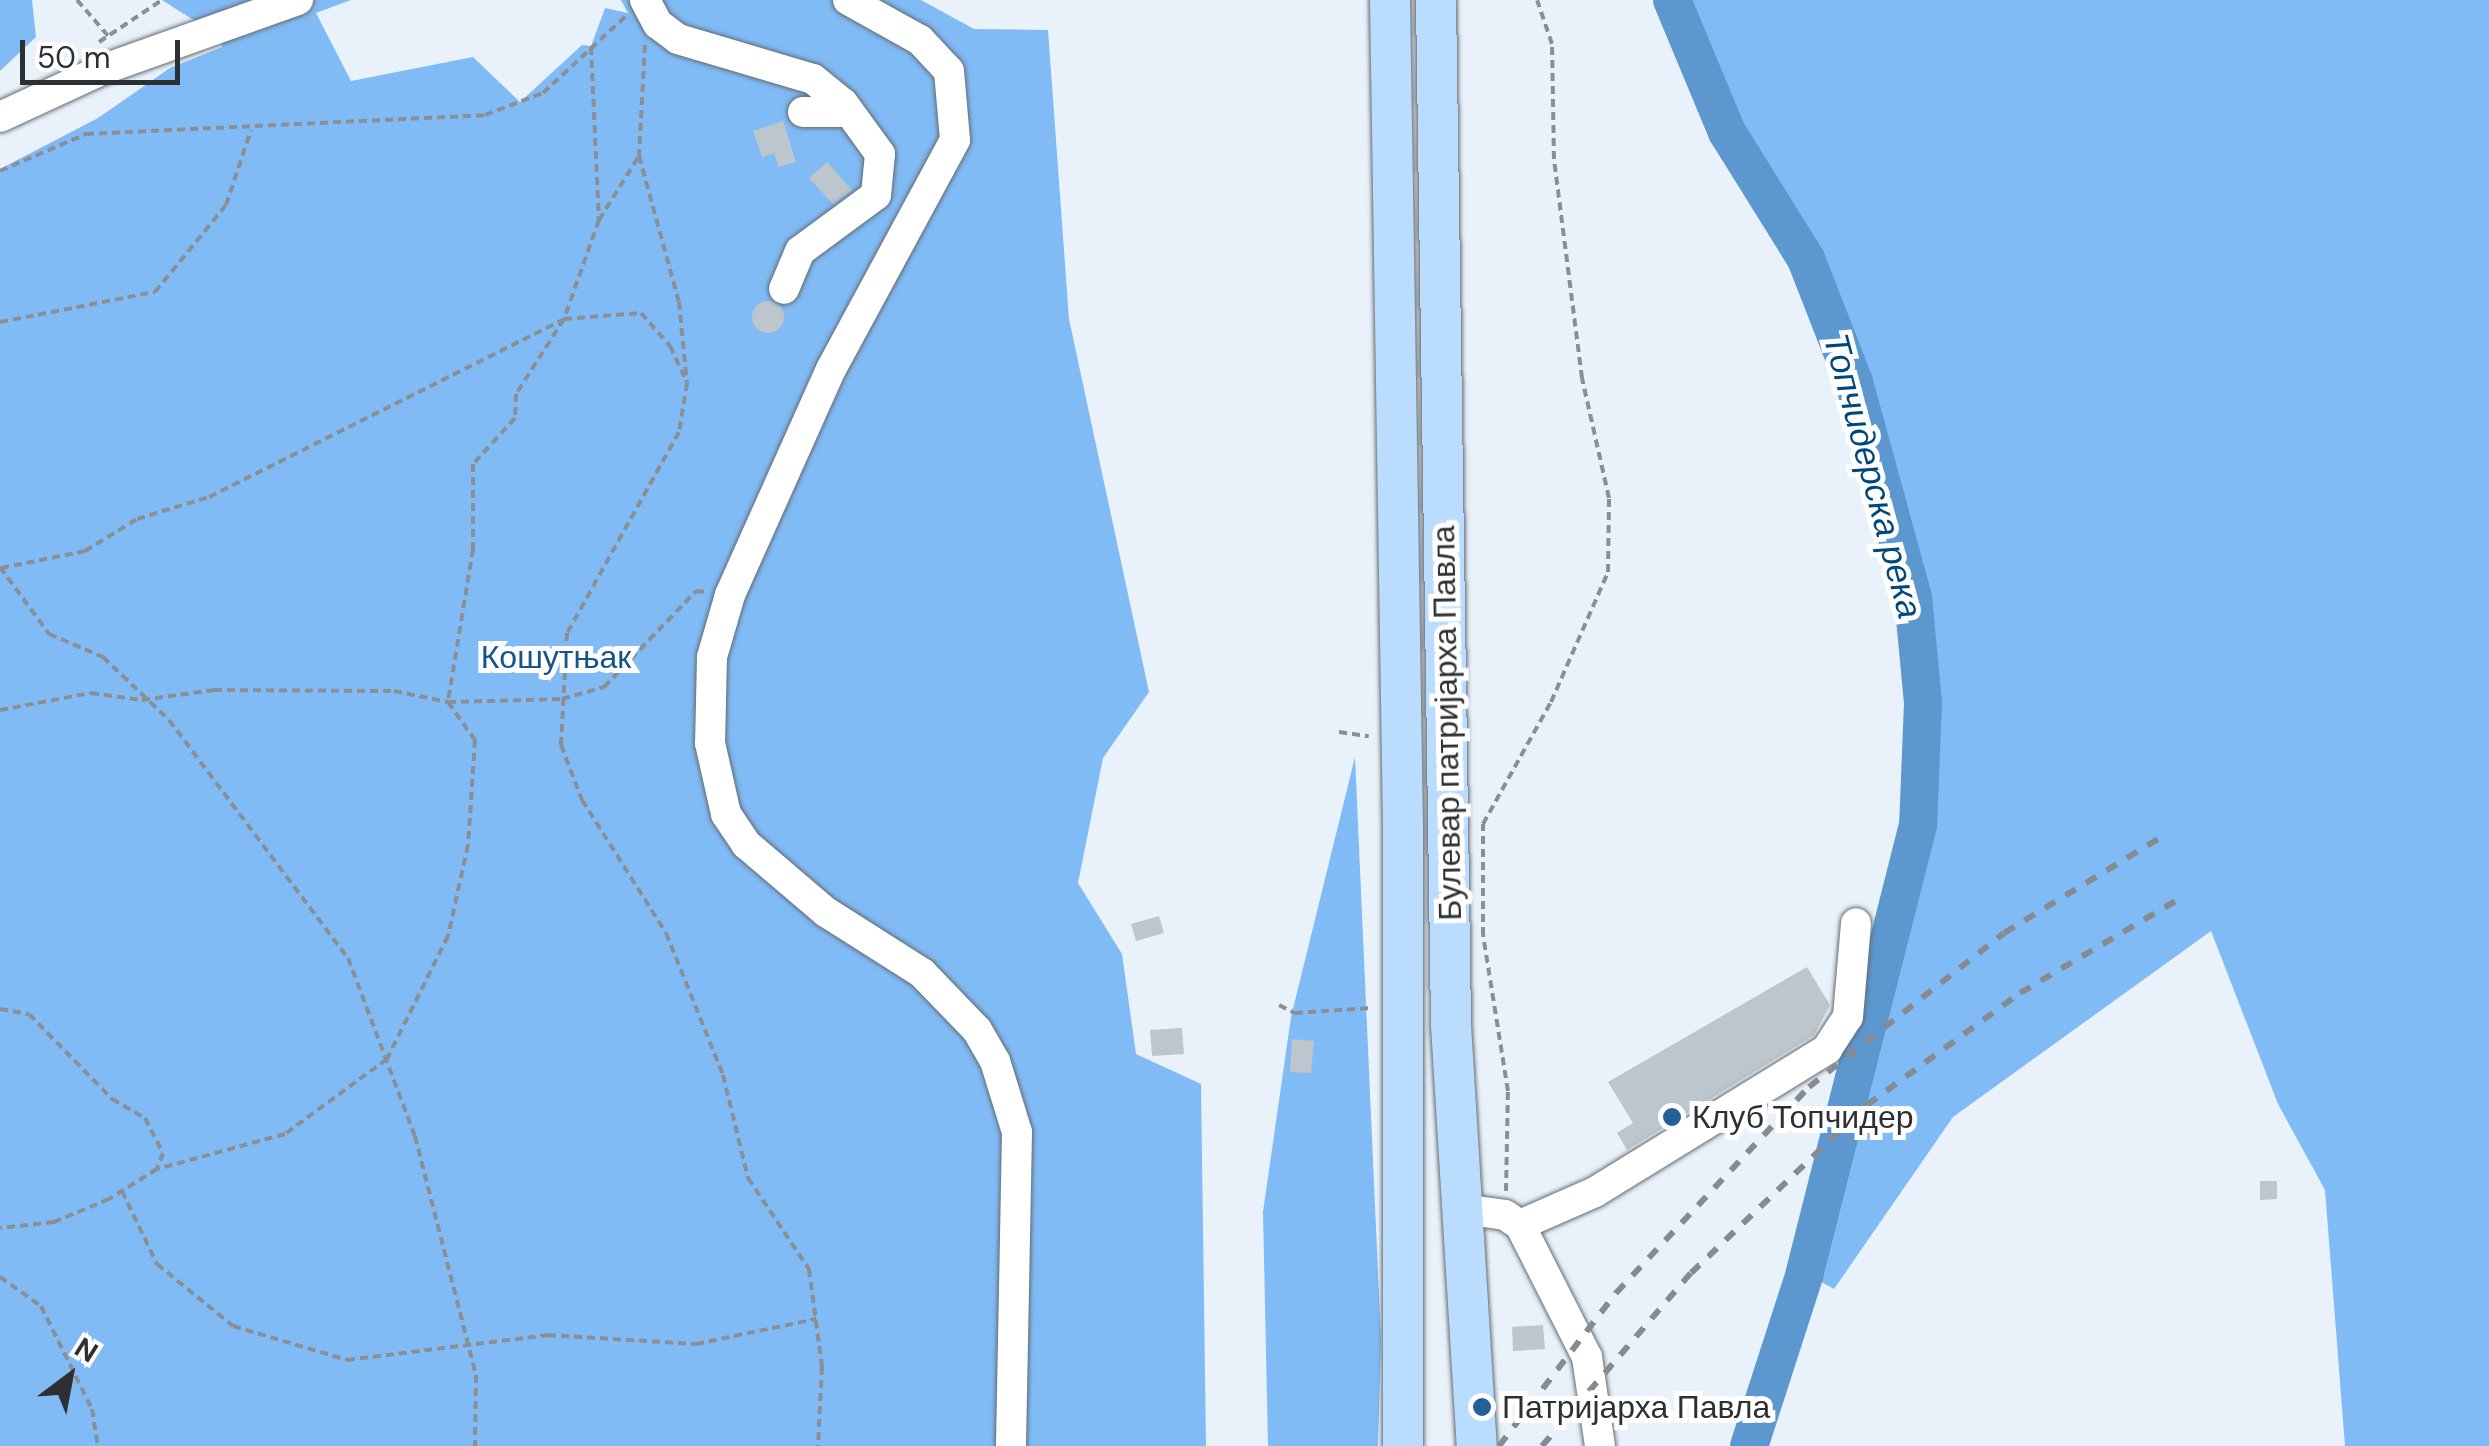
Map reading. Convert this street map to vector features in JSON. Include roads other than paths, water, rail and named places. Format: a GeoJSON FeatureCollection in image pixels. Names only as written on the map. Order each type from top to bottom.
{"type":"FeatureCollection","features":[{"type":"Feature","properties":{"kind":"main road","name":"Булевар патријарха Павла"},"geometry":{"type":"LineString","coordinates":[[1390,0],[1403,823],[1402,1446]]}},
{"type":"Feature","properties":{"kind":"main road","name":"Булевар патријарха Павла"},"geometry":{"type":"LineString","coordinates":[[1436,0],[1452,1024],[1477,1446]]}},
{"type":"Feature","properties":{"kind":"street"},"geometry":{"type":"LineString","coordinates":[[0,117],[131,60],[298,0]]}},
{"type":"Feature","properties":{"kind":"street"},"geometry":{"type":"LineString","coordinates":[[848,0],[920,40],[949,71],[955,140],[832,369],[730,595],[708,695],[710,743],[726,814],[746,844],[789,882],[952,1001],[978,1030],[1010,1099],[1017,1132],[1012,1446]]}},
{"type":"Feature","properties":{"kind":"street"},"geometry":{"type":"LineString","coordinates":[[637,7],[669,34],[803,74],[849,112],[880,154],[881,186],[867,206],[795,257],[784,289]]}},
{"type":"Feature","properties":{"kind":"street"},"geometry":{"type":"LineString","coordinates":[[803,112],[849,112]]}},
{"type":"Feature","properties":{"kind":"street"},"geometry":{"type":"LineString","coordinates":[[1463,1208],[1512,1220],[1596,1192],[1827,1049],[1848,1017],[1856,923]]}},
{"type":"Feature","properties":{"kind":"street"},"geometry":{"type":"LineString","coordinates":[[1512,1220],[1586,1357],[1600,1446]]}},
{"type":"Feature","properties":{"kind":"waterway","name":"Топчидерска река"},"geometry":{"type":"LineString","coordinates":[[1672,0],[1727,132],[1806,259],[1854,382],[1913,597],[1923,703],[1918,825],[1805,1273],[1749,1446]]}},
{"type":"Feature","properties":{"kind":"railway"},"geometry":{"type":"LineString","coordinates":[[1499,1446],[1616,1293],[1809,1087],[2004,933],[2163,836]]}},
{"type":"Feature","properties":{"kind":"railway"},"geometry":{"type":"LineString","coordinates":[[1542,1446],[1691,1273],[1867,1105],[2020,993],[2177,900]]}},
{"type":"Feature","properties":{"kind":"place","name":"Клуб Топчидер"},"geometry":{"type":"Point","coordinates":[1672,1117]}},
{"type":"Feature","properties":{"kind":"place","name":"Патријарха Павла"},"geometry":{"type":"Point","coordinates":[1482,1407]}},
{"type":"Feature","properties":{"kind":"park label","name":"Кошутњак"},"geometry":{"type":"Point","coordinates":[556,657]}}]}
